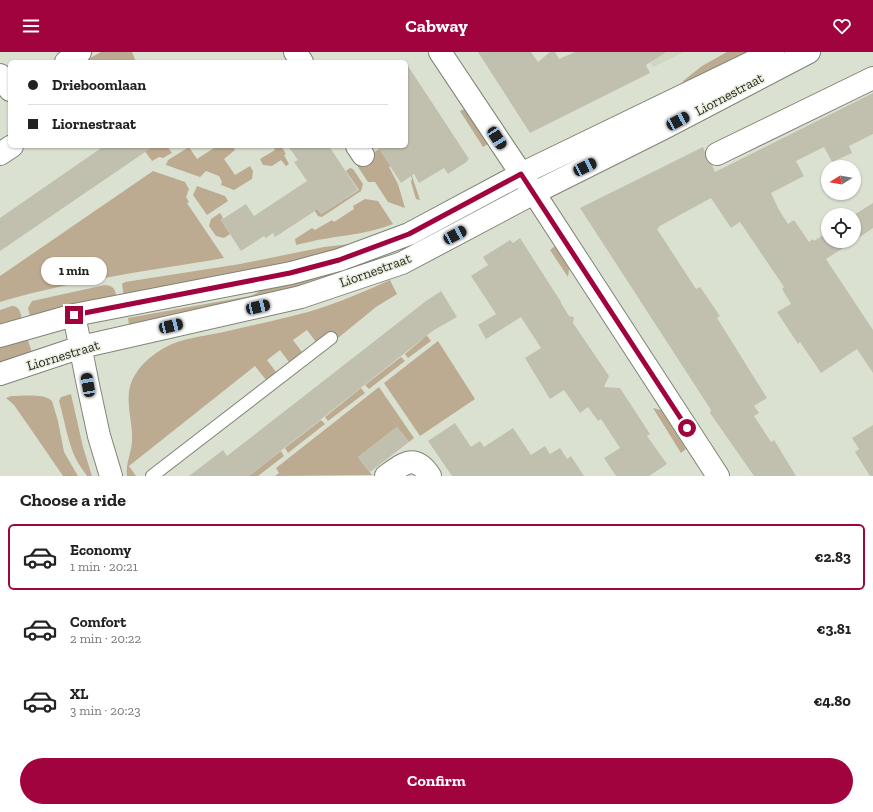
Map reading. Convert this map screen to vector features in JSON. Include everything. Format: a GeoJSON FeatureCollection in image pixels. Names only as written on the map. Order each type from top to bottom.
{"type":"FeatureCollection","features":[{"type":"Feature","properties":{"kind":"street"},"geometry":{"type":"LineString","coordinates":[[69,60],[80,52]]}},
{"type":"Feature","properties":{"kind":"street"},"geometry":{"type":"LineString","coordinates":[[440,52],[534,193],[710,473]]}},
{"type":"Feature","properties":{"kind":"street","name":"Liornestraat"},"geometry":{"type":"LineString","coordinates":[[0,336],[74,315],[290,273],[339,260],[409,234],[521,174],[774,52]]}},
{"type":"Feature","properties":{"kind":"street","name":"Liornestraat"},"geometry":{"type":"LineString","coordinates":[[0,374],[81,347],[301,297],[395,265],[664,128],[809,52]]}},
{"type":"Feature","properties":{"kind":"street"},"geometry":{"type":"LineString","coordinates":[[0,75],[8,87]]}},
{"type":"Feature","properties":{"kind":"street"},"geometry":{"type":"LineString","coordinates":[[717,154],[873,78]]}},
{"type":"Feature","properties":{"kind":"street"},"geometry":{"type":"LineString","coordinates":[[0,154],[9,148]]}},
{"type":"Feature","properties":{"kind":"street"},"geometry":{"type":"LineString","coordinates":[[74,315],[98,429],[111,476]]}},
{"type":"Feature","properties":{"kind":"street"},"geometry":{"type":"LineString","coordinates":[[386,476],[403,464],[410,462],[421,465],[430,476]]}},
{"type":"Feature","properties":{"kind":"lane"},"geometry":{"type":"LineString","coordinates":[[152,476],[331,338]]}},
{"type":"Feature","properties":{"kind":"shaded area"},"geometry":{"type":"Polygon","coordinates":[[[101,52],[132,52],[135,60],[87,60],[101,52]]]}},
{"type":"Feature","properties":{"kind":"shaded area"},"geometry":{"type":"Polygon","coordinates":[[[643,52],[684,52],[653,67],[643,52]]]}},
{"type":"Feature","properties":{"kind":"shaded area"},"geometry":{"type":"Polygon","coordinates":[[[727,52],[761,52],[684,84],[683,81],[702,66],[727,52]]]}},
{"type":"Feature","properties":{"kind":"shaded area"},"geometry":{"type":"Polygon","coordinates":[[[465,109],[488,144],[483,147],[460,111],[465,109]]]}},
{"type":"Feature","properties":{"kind":"shaded area"},"geometry":{"type":"Polygon","coordinates":[[[142,148],[168,148],[172,153],[163,158],[159,157],[152,161],[142,148]]]}},
{"type":"Feature","properties":{"kind":"shaded area"},"geometry":{"type":"Polygon","coordinates":[[[187,148],[190,148],[197,159],[214,148],[234,148],[235,150],[224,159],[235,175],[250,166],[253,171],[252,179],[234,190],[221,185],[222,182],[219,176],[206,171],[200,177],[166,165],[168,160],[187,148]]]}},
{"type":"Feature","properties":{"kind":"shaded area"},"geometry":{"type":"Polygon","coordinates":[[[274,148],[282,148],[289,164],[286,166],[281,160],[272,166],[263,165],[260,159],[275,150],[274,148]]]}},
{"type":"Feature","properties":{"kind":"shaded area"},"geometry":{"type":"Polygon","coordinates":[[[381,148],[389,148],[405,155],[420,200],[416,199],[411,182],[412,178],[400,160],[389,167],[398,184],[405,208],[388,202],[375,182],[368,182],[358,167],[359,162],[381,148]]]}},
{"type":"Feature","properties":{"kind":"shaded area"},"geometry":{"type":"Polygon","coordinates":[[[350,168],[353,169],[363,184],[361,191],[322,217],[318,216],[307,199],[308,195],[321,214],[359,190],[346,171],[350,168]]]}},
{"type":"Feature","properties":{"kind":"shaded area"},"geometry":{"type":"Polygon","coordinates":[[[153,171],[185,182],[189,189],[186,197],[189,202],[187,203],[224,258],[83,282],[28,294],[0,302],[0,276],[153,171]]]}},
{"type":"Feature","properties":{"kind":"shaded area"},"geometry":{"type":"Polygon","coordinates":[[[197,186],[225,196],[228,201],[207,215],[193,195],[197,186]]]}},
{"type":"Feature","properties":{"kind":"shaded area"},"geometry":{"type":"Polygon","coordinates":[[[365,199],[378,201],[393,224],[367,232],[296,245],[295,239],[312,228],[315,230],[332,220],[334,222],[354,209],[353,206],[365,199]]]}},
{"type":"Feature","properties":{"kind":"shaded area"},"geometry":{"type":"Polygon","coordinates":[[[220,213],[223,218],[221,220],[230,234],[224,238],[216,236],[209,226],[211,219],[220,213]]]}},
{"type":"Feature","properties":{"kind":"shaded area"},"geometry":{"type":"Polygon","coordinates":[[[350,244],[352,250],[124,298],[122,284],[125,282],[240,264],[324,247],[350,244]]]}},
{"type":"Feature","properties":{"kind":"shaded area"},"geometry":{"type":"Polygon","coordinates":[[[555,246],[569,269],[568,277],[550,250],[555,246]]]}},
{"type":"Feature","properties":{"kind":"shaded area"},"geometry":{"type":"Polygon","coordinates":[[[366,257],[368,267],[312,288],[130,331],[128,318],[250,296],[270,285],[366,257]]]}},
{"type":"Feature","properties":{"kind":"shaded area"},"geometry":{"type":"Polygon","coordinates":[[[390,280],[397,294],[376,307],[338,338],[332,331],[316,342],[307,330],[293,340],[302,352],[289,362],[280,350],[267,360],[276,372],[266,380],[255,366],[129,466],[136,476],[127,476],[127,467],[132,440],[129,390],[138,370],[156,353],[183,340],[219,333],[318,309],[349,298],[390,280]]]}},
{"type":"Feature","properties":{"kind":"shaded area"},"geometry":{"type":"Polygon","coordinates":[[[105,285],[113,287],[117,299],[31,321],[28,308],[32,301],[105,285]]]}},
{"type":"Feature","properties":{"kind":"shaded area"},"geometry":{"type":"Polygon","coordinates":[[[15,306],[19,310],[23,324],[0,331],[0,310],[15,306]]]}},
{"type":"Feature","properties":{"kind":"shaded area"},"geometry":{"type":"Polygon","coordinates":[[[424,332],[431,341],[408,358],[405,354],[423,339],[420,335],[424,332]]]}},
{"type":"Feature","properties":{"kind":"shaded area"},"geometry":{"type":"Polygon","coordinates":[[[27,337],[32,353],[0,363],[0,344],[27,337]]]}},
{"type":"Feature","properties":{"kind":"shaded area"},"geometry":{"type":"Polygon","coordinates":[[[438,341],[475,399],[420,436],[384,383],[438,341]]]}},
{"type":"Feature","properties":{"kind":"shaded area"},"geometry":{"type":"Polygon","coordinates":[[[401,357],[405,361],[369,389],[365,385],[401,357]]]}},
{"type":"Feature","properties":{"kind":"shaded area"},"geometry":{"type":"Polygon","coordinates":[[[379,387],[414,438],[409,442],[397,427],[358,457],[372,475],[275,476],[279,473],[276,468],[379,387]]]}},
{"type":"Feature","properties":{"kind":"shaded area"},"geometry":{"type":"Polygon","coordinates":[[[361,388],[365,393],[328,421],[325,417],[361,388]]]}},
{"type":"Feature","properties":{"kind":"shaded area"},"geometry":{"type":"Polygon","coordinates":[[[71,394],[83,447],[92,476],[87,476],[78,463],[67,435],[59,401],[61,397],[71,394]]]}},
{"type":"Feature","properties":{"kind":"shaded area"},"geometry":{"type":"Polygon","coordinates":[[[11,396],[39,396],[49,398],[52,401],[58,421],[64,452],[78,476],[63,476],[14,405],[6,398],[11,396]]]}},
{"type":"Feature","properties":{"kind":"shaded area"},"geometry":{"type":"Polygon","coordinates":[[[653,408],[661,410],[686,449],[681,453],[653,408]]]}},
{"type":"Feature","properties":{"kind":"shaded area"},"geometry":{"type":"Polygon","coordinates":[[[321,420],[325,424],[288,453],[285,448],[321,420]]]}},
{"type":"Feature","properties":{"kind":"shaded area"},"geometry":{"type":"Polygon","coordinates":[[[281,451],[284,456],[258,476],[249,476],[281,451]]]}},
{"type":"Feature","properties":{"kind":"building"},"geometry":{"type":"Polygon","coordinates":[[[478,52],[531,52],[538,62],[550,52],[555,52],[559,59],[575,52],[666,52],[646,65],[650,73],[530,133],[478,52]]]}},
{"type":"Feature","properties":{"kind":"building"},"geometry":{"type":"Polygon","coordinates":[[[408,66],[469,159],[448,174],[444,168],[419,183],[414,174],[401,183],[378,148],[408,148],[408,66]]]}},
{"type":"Feature","properties":{"kind":"building"},"geometry":{"type":"Polygon","coordinates":[[[873,93],[873,134],[849,146],[852,153],[836,160],[831,160],[824,147],[796,161],[804,176],[771,193],[788,224],[794,220],[809,242],[821,236],[821,248],[843,248],[826,259],[873,330],[873,373],[857,349],[821,373],[800,342],[798,344],[777,312],[791,304],[782,289],[784,287],[740,222],[731,228],[711,198],[658,227],[659,228],[657,229],[696,289],[700,287],[720,316],[717,318],[767,398],[754,406],[759,413],[754,416],[771,442],[774,440],[796,476],[754,476],[710,413],[711,410],[580,208],[703,147],[706,160],[712,165],[715,172],[873,93]]]}},
{"type":"Feature","properties":{"kind":"building"},"geometry":{"type":"Polygon","coordinates":[[[101,148],[151,148],[0,251],[0,218],[101,148]]]}},
{"type":"Feature","properties":{"kind":"building"},"geometry":{"type":"Polygon","coordinates":[[[289,148],[330,148],[358,190],[321,214],[318,209],[275,237],[273,233],[266,238],[264,236],[241,251],[221,220],[246,204],[254,216],[307,181],[294,162],[298,160],[289,148]]]}},
{"type":"Feature","properties":{"kind":"building"},"geometry":{"type":"Polygon","coordinates":[[[873,203],[873,228],[861,236],[861,211],[873,203]]]}},
{"type":"Feature","properties":{"kind":"building"},"geometry":{"type":"Polygon","coordinates":[[[520,238],[569,316],[574,317],[573,323],[609,376],[604,387],[620,388],[650,434],[647,436],[667,464],[649,476],[616,476],[604,458],[620,448],[601,419],[598,421],[588,407],[580,413],[564,390],[550,399],[525,358],[541,348],[521,317],[486,339],[478,325],[496,314],[471,276],[488,265],[483,257],[510,240],[513,243],[520,238]]]}},
{"type":"Feature","properties":{"kind":"building"},"geometry":{"type":"Polygon","coordinates":[[[441,291],[457,317],[434,330],[249,476],[189,476],[223,450],[227,456],[426,301],[441,291]]]}},
{"type":"Feature","properties":{"kind":"building"},"geometry":{"type":"Polygon","coordinates":[[[455,423],[471,447],[480,441],[484,447],[513,428],[531,455],[545,446],[550,454],[560,448],[567,459],[571,456],[584,476],[452,476],[428,441],[455,423]]]}},
{"type":"Feature","properties":{"kind":"building"},"geometry":{"type":"Polygon","coordinates":[[[873,425],[873,476],[870,476],[855,452],[859,449],[852,438],[873,425]]]}},
{"type":"Feature","properties":{"kind":"building"},"geometry":{"type":"Polygon","coordinates":[[[397,427],[409,442],[370,472],[358,457],[397,427]]]}},
{"type":"Feature","properties":{"kind":"route"},"geometry":{"type":"LineString","coordinates":[[74,315],[290,273],[339,260],[409,234],[521,174],[687,428]]}}]}
